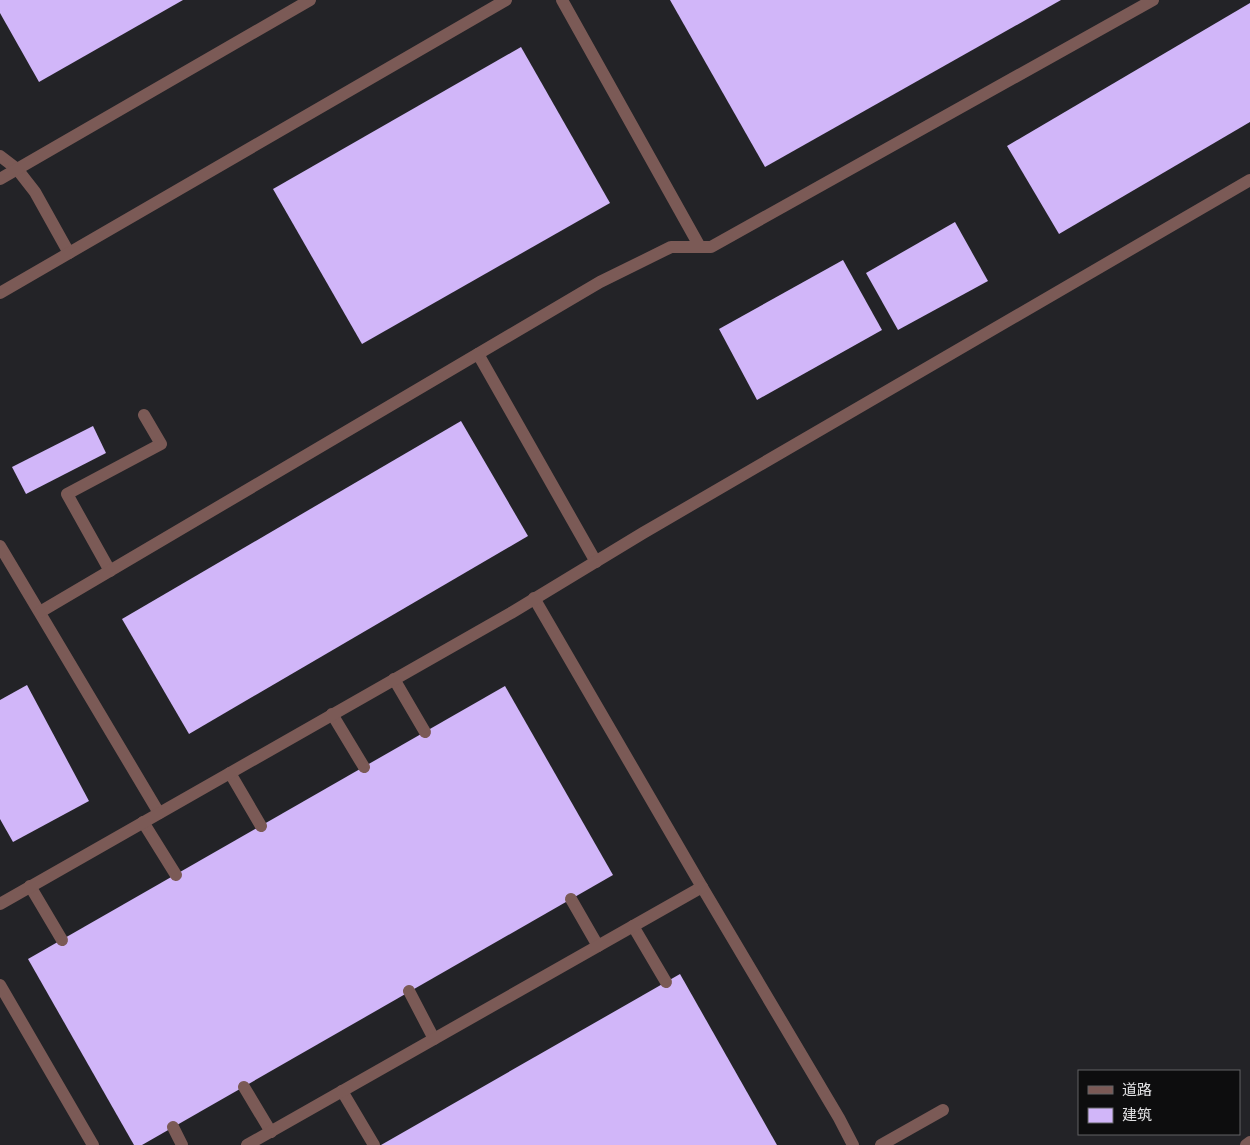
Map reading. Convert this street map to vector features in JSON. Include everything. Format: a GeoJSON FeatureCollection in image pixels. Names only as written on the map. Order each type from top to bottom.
{"type":"FeatureCollection","features":[{"type":"Feature","properties":{"kind":"street"},"geometry":{"type":"LineString","coordinates":[[0,179],[310,0]]}},
{"type":"Feature","properties":{"kind":"street"},"geometry":{"type":"LineString","coordinates":[[0,293],[506,0]]}},
{"type":"Feature","properties":{"kind":"street"},"geometry":{"type":"LineString","coordinates":[[562,0],[700,247]]}},
{"type":"Feature","properties":{"kind":"street"},"geometry":{"type":"LineString","coordinates":[[40,612],[600,282],[671,247],[712,247],[1153,0]]}},
{"type":"Feature","properties":{"kind":"street"},"geometry":{"type":"LineString","coordinates":[[0,156],[17,169],[35,192],[69,253]]}},
{"type":"Feature","properties":{"kind":"street"},"geometry":{"type":"LineString","coordinates":[[0,904],[534,598],[1250,180]]}},
{"type":"Feature","properties":{"kind":"street"},"geometry":{"type":"LineString","coordinates":[[478,354],[596,562]]}},
{"type":"Feature","properties":{"kind":"street"},"geometry":{"type":"LineString","coordinates":[[110,571],[67,494],[161,444],[144,415]]}},
{"type":"Feature","properties":{"kind":"street"},"geometry":{"type":"LineString","coordinates":[[0,546],[159,813]]}},
{"type":"Feature","properties":{"kind":"street"},"geometry":{"type":"LineString","coordinates":[[534,598],[839,1118],[853,1145]]}},
{"type":"Feature","properties":{"kind":"street"},"geometry":{"type":"LineString","coordinates":[[394,679],[424,732]]}},
{"type":"Feature","properties":{"kind":"street"},"geometry":{"type":"LineString","coordinates":[[332,714],[364,767]]}},
{"type":"Feature","properties":{"kind":"street"},"geometry":{"type":"LineString","coordinates":[[230,772],[261,826]]}},
{"type":"Feature","properties":{"kind":"street"},"geometry":{"type":"LineString","coordinates":[[143,822],[176,875]]}},
{"type":"Feature","properties":{"kind":"street"},"geometry":{"type":"LineString","coordinates":[[30,886],[62,940]]}},
{"type":"Feature","properties":{"kind":"street"},"geometry":{"type":"LineString","coordinates":[[247,1145],[702,887]]}},
{"type":"Feature","properties":{"kind":"street"},"geometry":{"type":"LineString","coordinates":[[572,899],[598,946]]}},
{"type":"Feature","properties":{"kind":"street"},"geometry":{"type":"LineString","coordinates":[[633,926],[666,982]]}},
{"type":"Feature","properties":{"kind":"street"},"geometry":{"type":"LineString","coordinates":[[0,985],[93,1145]]}},
{"type":"Feature","properties":{"kind":"street"},"geometry":{"type":"LineString","coordinates":[[410,991],[434,1039]]}},
{"type":"Feature","properties":{"kind":"street"},"geometry":{"type":"LineString","coordinates":[[244,1087],[271,1132]]}},
{"type":"Feature","properties":{"kind":"street"},"geometry":{"type":"LineString","coordinates":[[342,1091],[374,1145]]}},
{"type":"Feature","properties":{"kind":"street"},"geometry":{"type":"LineString","coordinates":[[880,1145],[943,1110]]}},
{"type":"Feature","properties":{"kind":"street"},"geometry":{"type":"LineString","coordinates":[[173,1127],[182,1145]]}},
{"type":"Feature","properties":{"kind":"street"},"geometry":{"type":"LineString","coordinates":[[1246,1145],[1250,1142]]}},
{"type":"Feature","properties":{"kind":"building"},"geometry":{"type":"Polygon","coordinates":[[[0,0],[183,0],[39,82],[0,13],[0,0]]]}},
{"type":"Feature","properties":{"kind":"building"},"geometry":{"type":"Polygon","coordinates":[[[670,0],[1061,0],[765,167],[670,0]]]}},
{"type":"Feature","properties":{"kind":"building"},"geometry":{"type":"Polygon","coordinates":[[[1250,3],[1250,122],[1059,234],[1007,146],[1250,3]]]}},
{"type":"Feature","properties":{"kind":"building"},"geometry":{"type":"Polygon","coordinates":[[[521,47],[610,203],[362,344],[273,189],[521,47]]]}},
{"type":"Feature","properties":{"kind":"building"},"geometry":{"type":"Polygon","coordinates":[[[955,222],[988,281],[898,330],[866,273],[955,222]]]}},
{"type":"Feature","properties":{"kind":"building"},"geometry":{"type":"Polygon","coordinates":[[[843,260],[882,330],[757,400],[719,329],[843,260]]]}},
{"type":"Feature","properties":{"kind":"building"},"geometry":{"type":"Polygon","coordinates":[[[461,421],[528,536],[189,734],[122,619],[461,421]]]}},
{"type":"Feature","properties":{"kind":"building"},"geometry":{"type":"Polygon","coordinates":[[[93,426],[106,453],[26,494],[12,467],[93,426]]]}},
{"type":"Feature","properties":{"kind":"building"},"geometry":{"type":"Polygon","coordinates":[[[27,685],[89,801],[13,842],[0,819],[0,700],[27,685]]]}},
{"type":"Feature","properties":{"kind":"building"},"geometry":{"type":"Polygon","coordinates":[[[505,686],[613,875],[142,1145],[134,1145],[28,959],[505,686]]]}},
{"type":"Feature","properties":{"kind":"building"},"geometry":{"type":"Polygon","coordinates":[[[680,974],[777,1145],[381,1145],[680,974]]]}}]}
